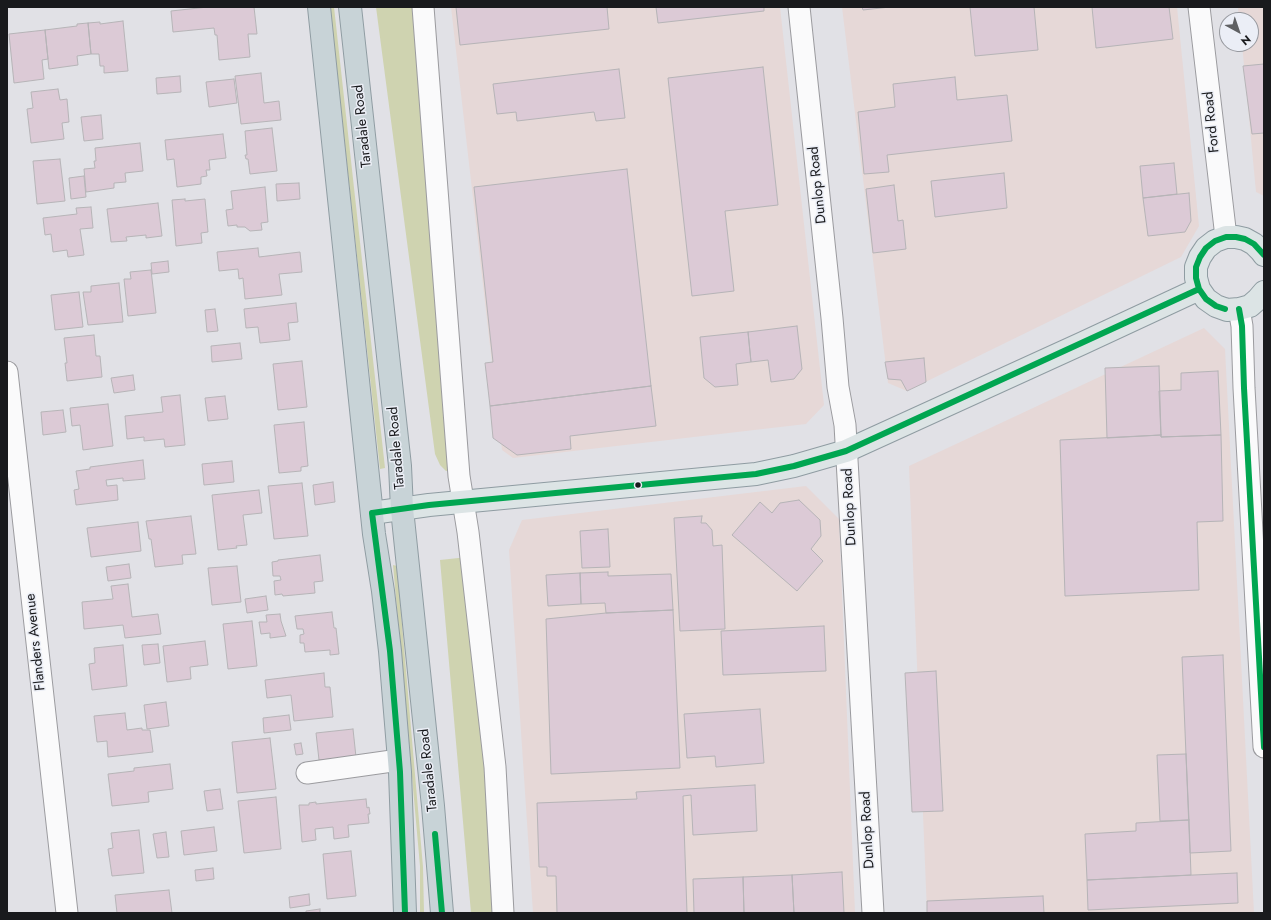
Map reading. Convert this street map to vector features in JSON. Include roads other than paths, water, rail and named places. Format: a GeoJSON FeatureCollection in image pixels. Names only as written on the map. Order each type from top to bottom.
{"type":"FeatureCollection","features":[{"type":"Feature","properties":{"kind":"highway","name":"Taradale Road"},"geometry":{"type":"LineString","coordinates":[[319,7],[372,513],[390,651],[399,760],[406,913]]}},
{"type":"Feature","properties":{"kind":"highway","name":"Taradale Road"},"geometry":{"type":"LineString","coordinates":[[350,7],[399,458],[402,509],[433,806],[442,913]]}},
{"type":"Feature","properties":{"kind":"main road"},"geometry":{"type":"LineString","coordinates":[[1264,255],[1254,244],[1245,239],[1226,237],[1215,241],[1206,248],[1196,267],[1196,278],[1199,289],[1206,299],[1216,306],[1227,310],[1240,310],[1250,306],[1264,292]]}},
{"type":"Feature","properties":{"kind":"main road"},"geometry":{"type":"LineString","coordinates":[[372,513],[429,505],[756,474],[794,466],[846,451],[1199,289]]}},
{"type":"Feature","properties":{"kind":"street"},"geometry":{"type":"LineString","coordinates":[[423,7],[459,476],[464,502],[495,767],[503,913]]}},
{"type":"Feature","properties":{"kind":"street","name":"Dunlop Road"},"geometry":{"type":"LineString","coordinates":[[799,7],[838,387],[845,425],[873,913]]}},
{"type":"Feature","properties":{"kind":"street","name":"Ford Road"},"geometry":{"type":"LineString","coordinates":[[1199,7],[1226,237]]}},
{"type":"Feature","properties":{"kind":"street"},"geometry":{"type":"LineString","coordinates":[[1240,310],[1264,747]]}},
{"type":"Feature","properties":{"kind":"street","name":"Flanders Avenue"},"geometry":{"type":"LineString","coordinates":[[7,372],[66,913]]}},
{"type":"Feature","properties":{"kind":"street"},"geometry":{"type":"LineString","coordinates":[[307,773],[399,760]]}}]}
